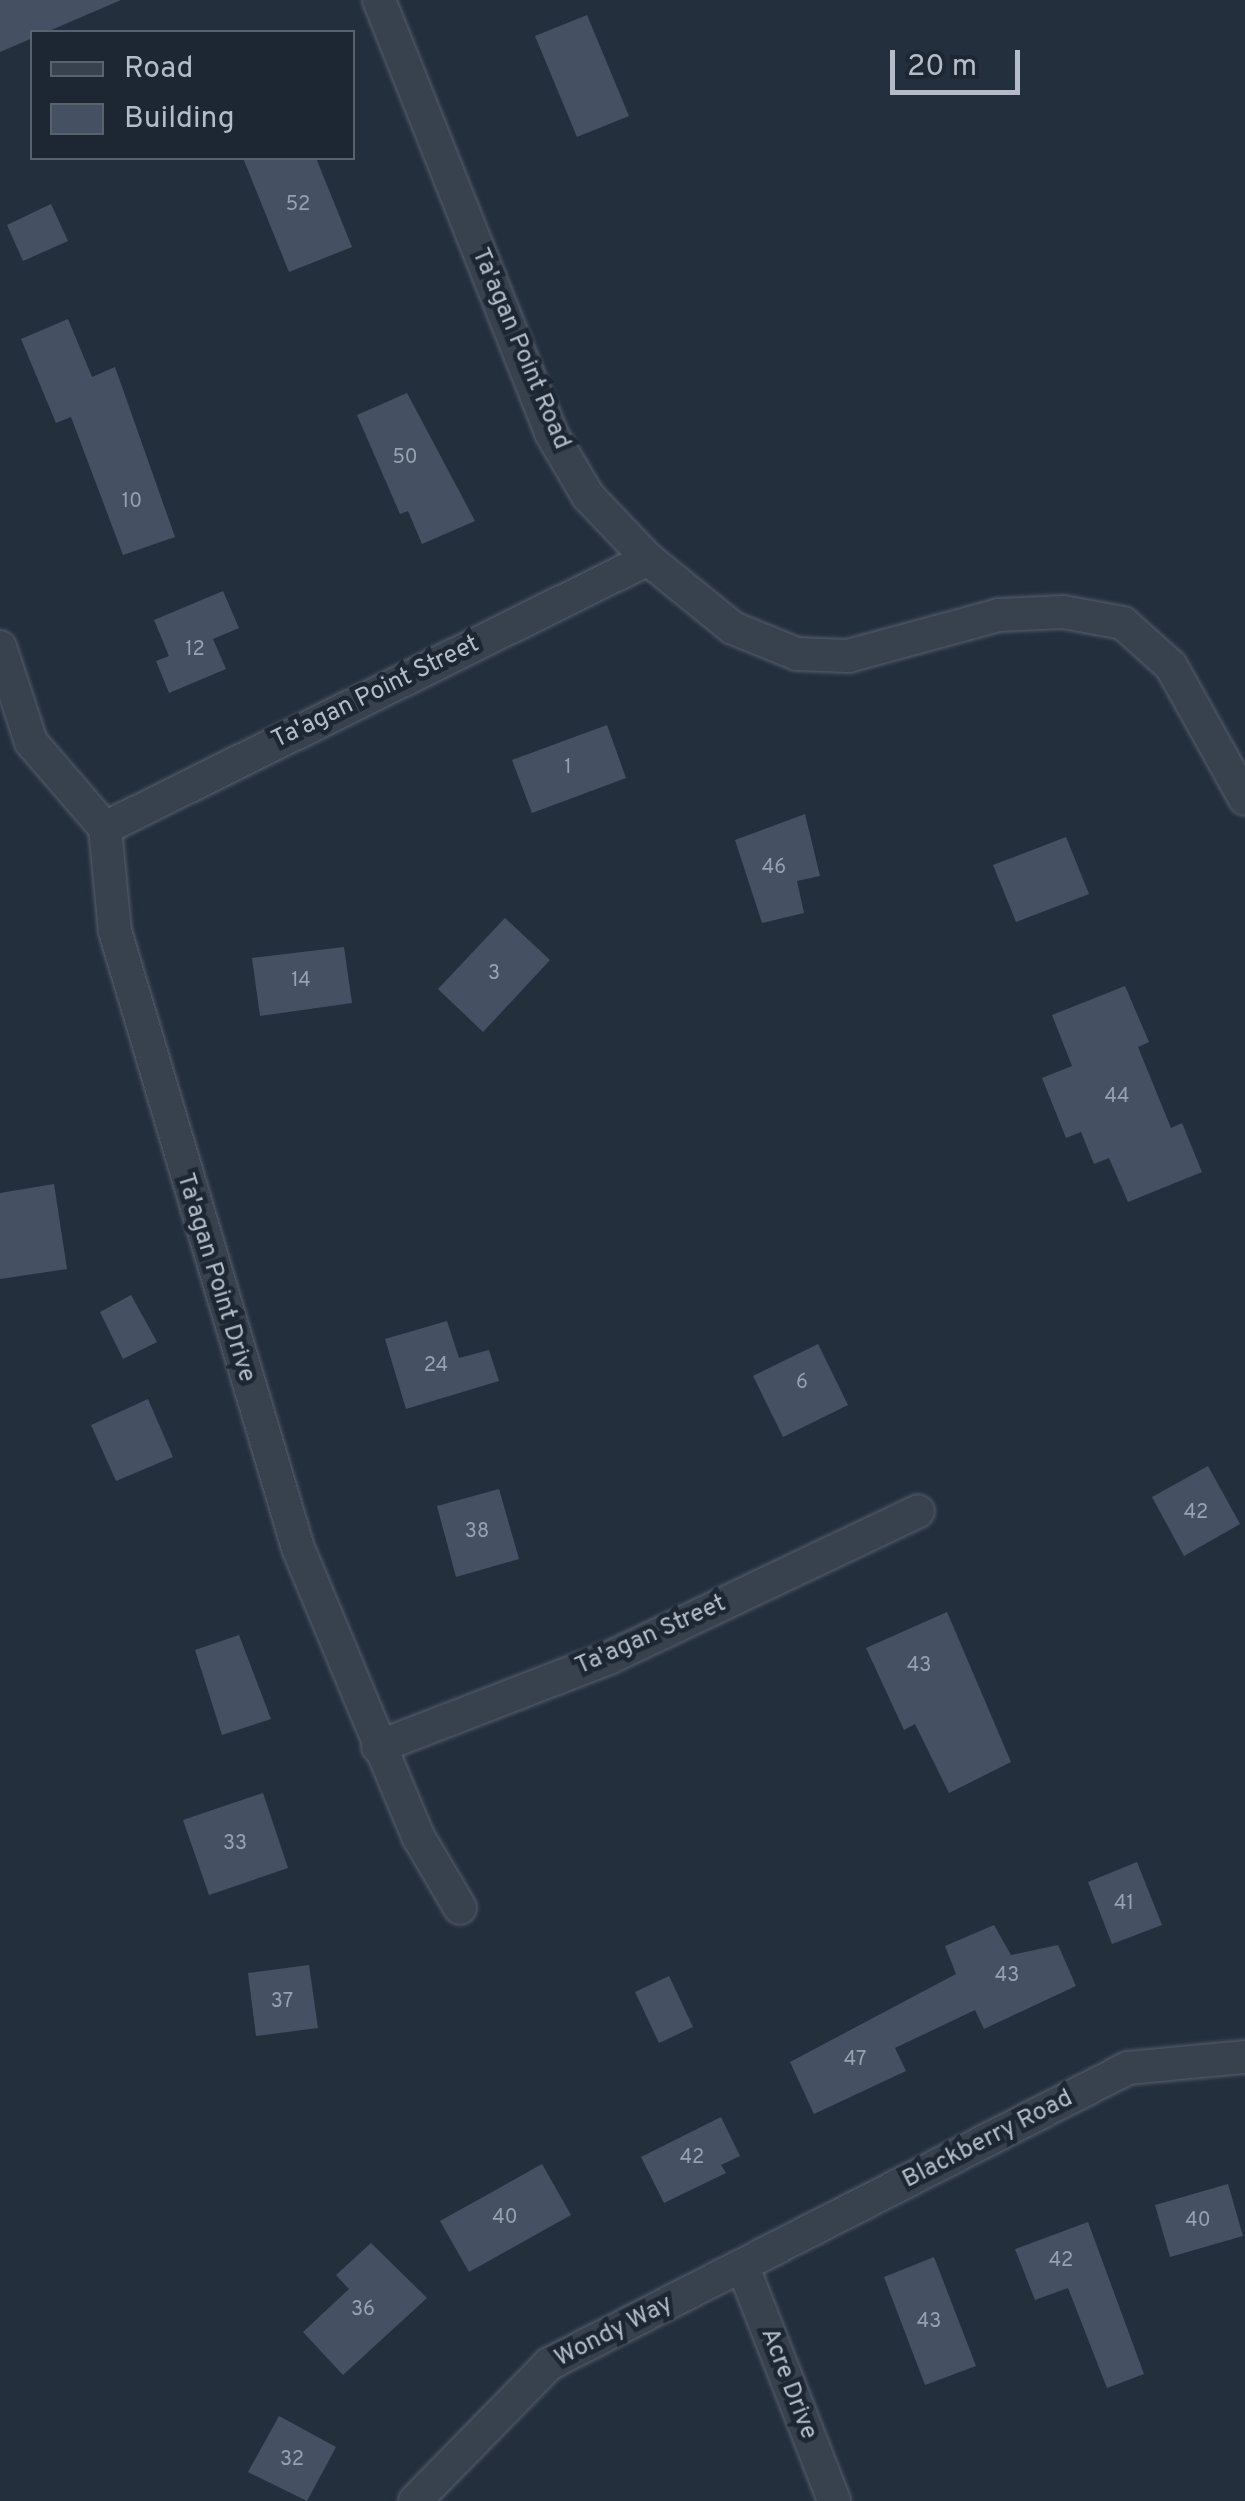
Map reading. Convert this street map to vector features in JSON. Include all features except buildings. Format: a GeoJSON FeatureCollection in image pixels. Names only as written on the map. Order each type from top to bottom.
{"type":"FeatureCollection","features":[{"type":"Feature","properties":{"kind":"street","name":"Ta'agan Point Road"},"geometry":{"type":"LineString","coordinates":[[380,0],[551,434],[588,496],[648,558],[733,628],[797,654],[848,656],[1000,615],[1063,612],[1122,624],[1171,666],[1245,800]]}},
{"type":"Feature","properties":{"kind":"street","name":"Ta'agan Point Street"},"geometry":{"type":"LineString","coordinates":[[105,828],[648,558]]}},
{"type":"Feature","properties":{"kind":"street"},"geometry":{"type":"LineString","coordinates":[[0,647],[31,742],[105,828]]}},
{"type":"Feature","properties":{"kind":"street","name":"Ta'agan Point Drive"},"geometry":{"type":"LineString","coordinates":[[105,828],[116,930],[182,1172],[298,1548],[378,1747],[460,1908]]}},
{"type":"Feature","properties":{"kind":"street","name":"Ta'agan Street"},"geometry":{"type":"LineString","coordinates":[[378,1747],[610,1658],[918,1510]]}},
{"type":"Feature","properties":{"kind":"street","name":"Blackberry Road"},"geometry":{"type":"LineString","coordinates":[[743,2267],[1128,2068],[1245,2057]]}},
{"type":"Feature","properties":{"kind":"street","name":"Wondy Way"},"geometry":{"type":"LineString","coordinates":[[416,2501],[549,2364],[743,2267]]}},
{"type":"Feature","properties":{"kind":"street","name":"Acre Drive"},"geometry":{"type":"LineString","coordinates":[[743,2267],[834,2501]]}}]}
